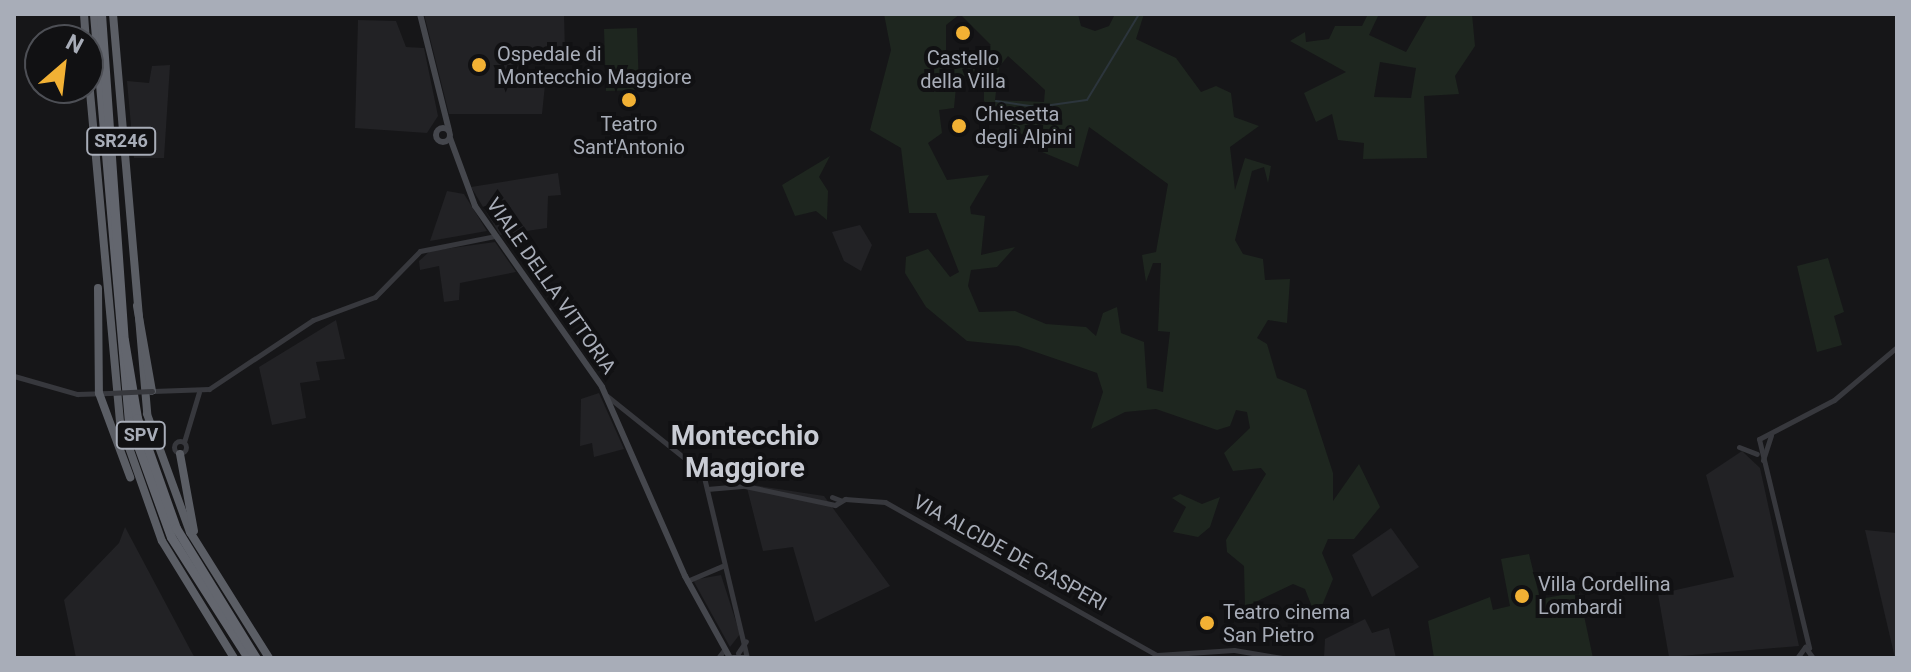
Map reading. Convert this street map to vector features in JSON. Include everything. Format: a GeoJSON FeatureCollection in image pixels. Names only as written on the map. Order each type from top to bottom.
{"type":"FeatureCollection","features":[{"type":"Feature","properties":{"kind":"highway","name":"SPV"},"geometry":{"type":"LineString","coordinates":[[94,14],[117,343],[131,430],[177,549],[248,658]]}},
{"type":"Feature","properties":{"kind":"highway","name":"SPV"},"geometry":{"type":"LineString","coordinates":[[101,14],[124,340],[137,418],[176,528],[256,658]]}},
{"type":"Feature","properties":{"kind":"highway","name":"SR246"},"geometry":{"type":"LineString","coordinates":[[113,14],[138,364],[153,437],[184,521],[225,593],[269,658]]}},
{"type":"Feature","properties":{"kind":"highway"},"geometry":{"type":"LineString","coordinates":[[90,104],[104,393],[174,563],[234,658]]}},
{"type":"Feature","properties":{"kind":"highway"},"geometry":{"type":"LineString","coordinates":[[98,222],[120,422],[174,563]]}},
{"type":"Feature","properties":{"kind":"highway"},"geometry":{"type":"LineString","coordinates":[[127,222],[152,391]]}},
{"type":"Feature","properties":{"kind":"highway"},"geometry":{"type":"LineString","coordinates":[[180,454],[195,535],[225,593]]}},
{"type":"Feature","properties":{"kind":"main road"},"geometry":{"type":"LineString","coordinates":[[418,14],[443,102],[449,130],[446,140]]}},
{"type":"Feature","properties":{"kind":"main road"},"geometry":{"type":"LineString","coordinates":[[443,102],[439,129],[446,140]]}},
{"type":"Feature","properties":{"kind":"main road"},"geometry":{"type":"LineString","coordinates":[[439,129],[449,130]]}},
{"type":"Feature","properties":{"kind":"main road","name":"VIALE DELLA VITTORIA"},"geometry":{"type":"LineString","coordinates":[[446,140],[454,149],[471,197],[495,236],[606,395],[675,555]]}},
{"type":"Feature","properties":{"kind":"main road"},"geometry":{"type":"LineString","coordinates":[[675,555],[723,648],[747,658]]}},
{"type":"Feature","properties":{"kind":"main road"},"geometry":{"type":"LineString","coordinates":[[675,555],[698,602]]}},
{"type":"Feature","properties":{"kind":"street"},"geometry":{"type":"LineString","coordinates":[[14,376],[104,393],[199,392],[313,320],[375,297],[420,251],[495,236]]}},
{"type":"Feature","properties":{"kind":"street"},"geometry":{"type":"LineString","coordinates":[[1759,439],[1823,408],[1897,347]]}},
{"type":"Feature","properties":{"kind":"street"},"geometry":{"type":"LineString","coordinates":[[180,454],[174,447],[184,442],[199,392]]}},
{"type":"Feature","properties":{"kind":"street"},"geometry":{"type":"LineString","coordinates":[[606,395],[638,425],[701,470],[722,566],[745,636],[747,658]]}},
{"type":"Feature","properties":{"kind":"street"},"geometry":{"type":"LineString","coordinates":[[1763,461],[1765,447],[1772,434]]}},
{"type":"Feature","properties":{"kind":"street"},"geometry":{"type":"LineString","coordinates":[[1759,439],[1765,447]]}},
{"type":"Feature","properties":{"kind":"street"},"geometry":{"type":"LineString","coordinates":[[1759,439],[1803,634],[1813,655]]}},
{"type":"Feature","properties":{"kind":"street"},"geometry":{"type":"LineString","coordinates":[[1739,447],[1763,461]]}},
{"type":"Feature","properties":{"kind":"street","name":"VIA ALCIDE DE GASPERI"},"geometry":{"type":"LineString","coordinates":[[707,489],[745,486],[820,500],[894,506],[1157,655],[1234,650],[1282,658]]}},
{"type":"Feature","properties":{"kind":"street"},"geometry":{"type":"LineString","coordinates":[[687,581],[722,566]]}},
{"type":"Feature","properties":{"kind":"street"},"geometry":{"type":"LineString","coordinates":[[1798,653],[1803,634]]}},
{"type":"Feature","properties":{"kind":"street"},"geometry":{"type":"LineString","coordinates":[[734,655],[745,636]]}},
{"type":"Feature","properties":{"kind":"street"},"geometry":{"type":"LineString","coordinates":[[718,658],[723,648]]}},
{"type":"Feature","properties":{"kind":"street"},"geometry":{"type":"LineString","coordinates":[[1728,658],[1785,658],[1798,653],[1813,655]]}},
{"type":"Feature","properties":{"kind":"shaded area","name":"Ospedale di Montecchio Maggiore"},"geometry":{"type":"Polygon","coordinates":[[[424,14],[564,14],[565,52],[521,57],[523,75],[546,75],[542,114],[449,114],[424,14]]]}},
{"type":"Feature","properties":{"kind":"shaded area"},"geometry":{"type":"Polygon","coordinates":[[[884,14],[960,14],[1078,14],[1081,26],[1095,31],[1109,26],[1115,14],[1144,14],[1136,39],[1176,58],[1201,92],[1216,86],[1231,93],[1234,117],[1259,126],[1230,147],[1235,190],[1245,158],[1271,166],[1268,183],[1264,167],[1252,171],[1235,240],[1243,254],[1263,259],[1265,280],[1290,279],[1287,323],[1268,320],[1257,338],[1267,344],[1277,378],[1306,390],[1333,473],[1333,501],[1359,464],[1380,507],[1354,539],[1328,539],[1322,553],[1333,579],[1321,608],[1314,612],[1305,589],[1293,584],[1245,607],[1244,566],[1227,552],[1226,540],[1266,474],[1261,468],[1233,471],[1224,453],[1250,428],[1247,412],[1236,410],[1230,426],[1217,430],[1156,409],[1125,412],[1091,429],[1103,392],[1097,373],[1018,346],[967,341],[926,307],[905,273],[906,257],[928,249],[950,277],[959,272],[936,213],[909,213],[901,148],[870,130],[891,50],[884,14]],[[960,14],[946,25],[946,60],[966,60],[991,45],[960,14]],[[1008,56],[999,67],[995,100],[1044,102],[1045,90],[1008,56]],[[957,76],[954,108],[939,110],[942,133],[928,143],[947,180],[989,175],[970,207],[971,214],[985,216],[981,255],[1015,247],[997,267],[971,270],[968,286],[979,312],[1015,311],[1046,324],[1086,327],[1096,336],[1103,313],[1117,307],[1121,333],[1144,342],[1147,388],[1163,392],[1170,332],[1158,331],[1161,263],[1153,263],[1146,282],[1142,255],[1156,252],[1168,184],[1089,127],[1078,167],[1042,152],[984,101],[984,77],[957,76]]]}},
{"type":"Feature","properties":{"kind":"shaded area"},"geometry":{"type":"Polygon","coordinates":[[[1368,14],[1379,14],[1369,35],[1406,52],[1428,14],[1472,14],[1475,46],[1455,76],[1459,94],[1424,96],[1427,158],[1363,159],[1364,143],[1338,140],[1332,114],[1316,122],[1304,93],[1346,72],[1290,41],[1305,32],[1306,42],[1329,39],[1335,26],[1362,26],[1368,14]],[[1380,62],[1374,97],[1411,98],[1416,68],[1380,62]]]}},
{"type":"Feature","properties":{"kind":"shaded area"},"geometry":{"type":"Polygon","coordinates":[[[358,20],[396,21],[406,47],[424,48],[438,116],[427,133],[355,128],[358,20]]]}},
{"type":"Feature","properties":{"kind":"shaded area"},"geometry":{"type":"Polygon","coordinates":[[[637,28],[639,90],[606,91],[604,29],[637,28]]]}},
{"type":"Feature","properties":{"kind":"shaded area"},"geometry":{"type":"Polygon","coordinates":[[[170,65],[164,158],[134,158],[127,81],[149,83],[152,66],[170,65]]]}},
{"type":"Feature","properties":{"kind":"shaded area"},"geometry":{"type":"Polygon","coordinates":[[[830,156],[819,177],[828,191],[827,220],[816,211],[795,216],[782,185],[830,156]]]}},
{"type":"Feature","properties":{"kind":"shaded area"},"geometry":{"type":"Polygon","coordinates":[[[558,173],[561,195],[548,196],[547,228],[500,235],[471,187],[558,173]]]}},
{"type":"Feature","properties":{"kind":"shaded area"},"geometry":{"type":"Polygon","coordinates":[[[447,191],[464,194],[487,231],[430,241],[447,191]]]}},
{"type":"Feature","properties":{"kind":"shaded area"},"geometry":{"type":"Polygon","coordinates":[[[860,225],[872,245],[861,271],[844,261],[832,232],[860,225]]]}},
{"type":"Feature","properties":{"kind":"shaded area"},"geometry":{"type":"Polygon","coordinates":[[[495,242],[516,272],[460,283],[459,300],[444,302],[439,266],[420,270],[419,261],[430,251],[495,242]]]}},
{"type":"Feature","properties":{"kind":"shaded area"},"geometry":{"type":"Polygon","coordinates":[[[1828,258],[1844,312],[1834,316],[1842,345],[1817,352],[1797,266],[1828,258]]]}},
{"type":"Feature","properties":{"kind":"shaded area"},"geometry":{"type":"Polygon","coordinates":[[[336,320],[345,359],[316,362],[320,380],[300,383],[306,418],[272,425],[259,367],[336,320]]]}},
{"type":"Feature","properties":{"kind":"shaded area"},"geometry":{"type":"Polygon","coordinates":[[[599,393],[624,449],[594,457],[592,443],[580,446],[581,399],[599,393]]]}},
{"type":"Feature","properties":{"kind":"shaded area"},"geometry":{"type":"Polygon","coordinates":[[[1742,451],[1760,468],[1799,646],[1669,657],[1658,594],[1734,577],[1706,475],[1742,451]]]}},
{"type":"Feature","properties":{"kind":"shaded area"},"geometry":{"type":"Polygon","coordinates":[[[746,484],[824,496],[890,586],[815,622],[793,547],[763,551],[746,484]]]}},
{"type":"Feature","properties":{"kind":"shaded area"},"geometry":{"type":"Polygon","coordinates":[[[1180,494],[1202,504],[1220,497],[1210,527],[1198,537],[1173,532],[1186,507],[1172,498],[1180,494]]]}},
{"type":"Feature","properties":{"kind":"shaded area"},"geometry":{"type":"Polygon","coordinates":[[[125,527],[195,658],[76,658],[64,600],[119,543],[125,527]]]}},
{"type":"Feature","properties":{"kind":"shaded area"},"geometry":{"type":"Polygon","coordinates":[[[1391,528],[1419,567],[1372,597],[1352,555],[1391,528]]]}},
{"type":"Feature","properties":{"kind":"shaded area"},"geometry":{"type":"Polygon","coordinates":[[[1865,530],[1897,533],[1897,658],[1895,658],[1865,530]]]}},
{"type":"Feature","properties":{"kind":"shaded area"},"geometry":{"type":"Polygon","coordinates":[[[1529,554],[1540,599],[1579,592],[1593,658],[1434,658],[1428,621],[1490,597],[1493,610],[1510,606],[1501,559],[1529,554]]]}},
{"type":"Feature","properties":{"kind":"shaded area"},"geometry":{"type":"Polygon","coordinates":[[[721,575],[740,634],[730,647],[693,580],[721,575]]]}},
{"type":"Feature","properties":{"kind":"shaded area"},"geometry":{"type":"Polygon","coordinates":[[[1365,619],[1372,633],[1389,628],[1396,658],[1324,658],[1325,639],[1365,619]]]}},
{"type":"Feature","properties":{"kind":"waterway"},"geometry":{"type":"LineString","coordinates":[[996,101],[1037,107],[1087,100],[1139,14]]}},
{"type":"Feature","properties":{"kind":"place","name":"Castello della Villa"},"geometry":{"type":"Point","coordinates":[963,33]}},
{"type":"Feature","properties":{"kind":"place","name":"Ospedale di Montecchio Maggiore"},"geometry":{"type":"Point","coordinates":[479,65]}},
{"type":"Feature","properties":{"kind":"place","name":"Teatro Sant'Antonio"},"geometry":{"type":"Point","coordinates":[629,100]}},
{"type":"Feature","properties":{"kind":"place","name":"Chiesetta degli Alpini"},"geometry":{"type":"Point","coordinates":[959,126]}},
{"type":"Feature","properties":{"kind":"place","name":"Villa Cordellina Lombardi"},"geometry":{"type":"Point","coordinates":[1522,596]}},
{"type":"Feature","properties":{"kind":"place","name":"Teatro cinema San Pietro"},"geometry":{"type":"Point","coordinates":[1207,623]}},
{"type":"Feature","properties":{"kind":"district","name":"Montecchio Maggiore"},"geometry":{"type":"Point","coordinates":[745,452]}}]}
